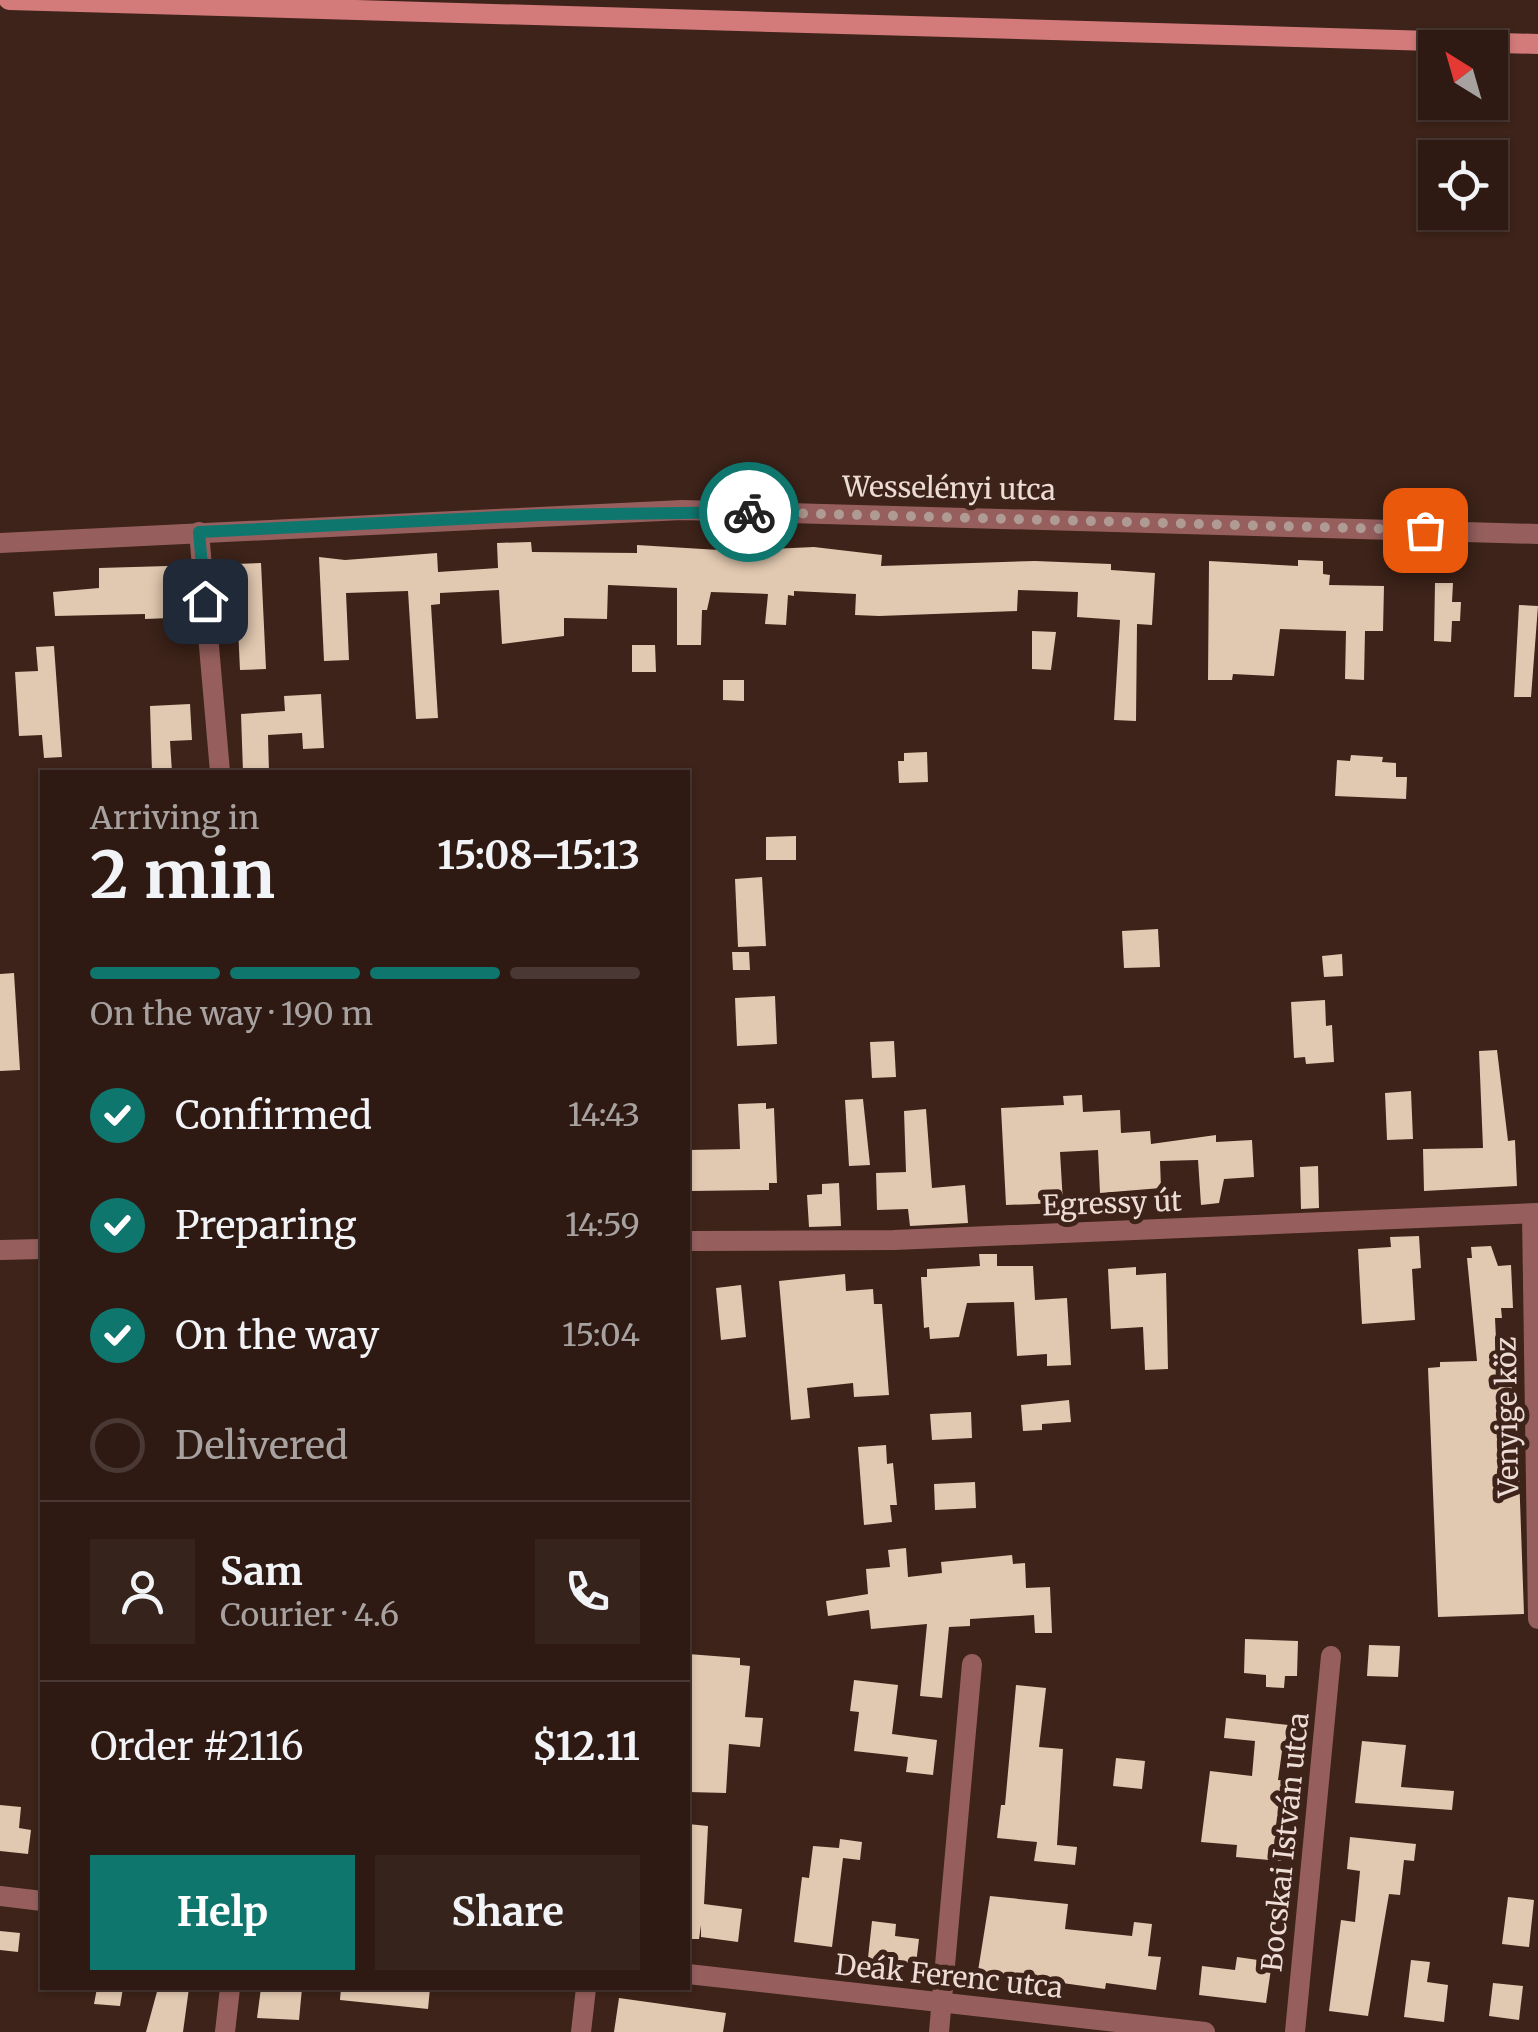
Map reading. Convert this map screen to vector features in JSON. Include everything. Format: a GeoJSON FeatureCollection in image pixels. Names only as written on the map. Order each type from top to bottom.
{"type":"FeatureCollection","features":[{"type":"Feature","properties":{"kind":"street"},"geometry":{"type":"LineString","coordinates":[[9,0],[1538,44]]}},
{"type":"Feature","properties":{"kind":"street","name":"Wesselényi utca"},"geometry":{"type":"LineString","coordinates":[[0,543],[682,510],[1538,534]]}},
{"type":"Feature","properties":{"kind":"street"},"geometry":{"type":"LineString","coordinates":[[199,532],[220,770]]}},
{"type":"Feature","properties":{"kind":"street","name":"Egressy út"},"geometry":{"type":"LineString","coordinates":[[690,1241],[894,1240],[1535,1214]]}},
{"type":"Feature","properties":{"kind":"street","name":"Venyige köz"},"geometry":{"type":"LineString","coordinates":[[1535,1214],[1538,1619]]}},
{"type":"Feature","properties":{"kind":"street"},"geometry":{"type":"LineString","coordinates":[[0,1250],[40,1249]]}},
{"type":"Feature","properties":{"kind":"street","name":"Bocskai István utca"},"geometry":{"type":"LineString","coordinates":[[1294,2032],[1331,1656]]}},
{"type":"Feature","properties":{"kind":"street"},"geometry":{"type":"LineString","coordinates":[[938,2032],[972,1664]]}},
{"type":"Feature","properties":{"kind":"street"},"geometry":{"type":"LineString","coordinates":[[0,1896],[40,1901]]}},
{"type":"Feature","properties":{"kind":"street","name":"Deák Ferenc utca"},"geometry":{"type":"LineString","coordinates":[[690,1974],[1205,2032]]}},
{"type":"Feature","properties":{"kind":"street"},"geometry":{"type":"LineString","coordinates":[[225,2032],[230,1990]]}},
{"type":"Feature","properties":{"kind":"street"},"geometry":{"type":"LineString","coordinates":[[581,2032],[586,1990]]}},
{"type":"Feature","properties":{"kind":"building"},"geometry":{"type":"Polygon","coordinates":[[[531,542],[532,552],[637,553],[637,545],[770,553],[771,549],[814,547],[882,555],[881,566],[1035,561],[1111,564],[1111,570],[1155,573],[1152,625],[1137,624],[1136,721],[1114,720],[1120,620],[1077,617],[1078,592],[1018,590],[1017,611],[879,616],[855,615],[856,594],[794,591],[794,596],[788,595],[786,625],[765,624],[768,594],[711,592],[707,610],[702,610],[701,645],[677,645],[677,588],[608,585],[607,619],[564,618],[564,636],[502,644],[499,590],[440,593],[440,604],[431,605],[438,718],[416,719],[408,591],[346,593],[349,660],[324,661],[319,557],[345,560],[437,553],[438,572],[498,568],[497,543],[531,542]]]}},
{"type":"Feature","properties":{"kind":"building"},"geometry":{"type":"Polygon","coordinates":[[[1298,560],[1323,561],[1323,574],[1330,575],[1329,585],[1384,586],[1383,631],[1365,631],[1364,680],[1345,679],[1346,631],[1280,629],[1274,676],[1233,674],[1232,680],[1208,680],[1209,561],[1298,566],[1298,560]]]}},
{"type":"Feature","properties":{"kind":"building"},"geometry":{"type":"Polygon","coordinates":[[[261,563],[266,669],[240,670],[235,564],[261,563]]]}},
{"type":"Feature","properties":{"kind":"building"},"geometry":{"type":"Polygon","coordinates":[[[168,566],[170,618],[145,619],[145,614],[55,616],[53,592],[99,588],[99,568],[168,566]]]}},
{"type":"Feature","properties":{"kind":"building"},"geometry":{"type":"Polygon","coordinates":[[[1435,583],[1453,583],[1452,602],[1461,602],[1460,621],[1452,621],[1451,642],[1434,641],[1435,583]]]}},
{"type":"Feature","properties":{"kind":"building"},"geometry":{"type":"Polygon","coordinates":[[[1519,605],[1538,606],[1531,697],[1514,697],[1519,605]]]}},
{"type":"Feature","properties":{"kind":"building"},"geometry":{"type":"Polygon","coordinates":[[[1032,631],[1056,632],[1051,670],[1032,669],[1032,631]]]}},
{"type":"Feature","properties":{"kind":"building"},"geometry":{"type":"Polygon","coordinates":[[[632,645],[655,645],[656,672],[632,672],[632,645]]]}},
{"type":"Feature","properties":{"kind":"building"},"geometry":{"type":"Polygon","coordinates":[[[54,646],[62,757],[44,758],[42,735],[19,736],[15,672],[38,671],[36,647],[54,646]]]}},
{"type":"Feature","properties":{"kind":"building"},"geometry":{"type":"Polygon","coordinates":[[[723,680],[744,680],[744,701],[723,700],[723,680]]]}},
{"type":"Feature","properties":{"kind":"building"},"geometry":{"type":"Polygon","coordinates":[[[321,694],[324,748],[303,749],[302,733],[268,735],[269,770],[243,770],[241,714],[285,711],[284,696],[321,694]]]}},
{"type":"Feature","properties":{"kind":"building"},"geometry":{"type":"Polygon","coordinates":[[[190,704],[192,740],[170,741],[172,770],[152,770],[150,706],[190,704]]]}},
{"type":"Feature","properties":{"kind":"building"},"geometry":{"type":"Polygon","coordinates":[[[927,752],[928,782],[899,783],[898,761],[904,761],[904,753],[927,752]]]}},
{"type":"Feature","properties":{"kind":"building"},"geometry":{"type":"Polygon","coordinates":[[[1351,755],[1383,757],[1382,762],[1396,763],[1396,777],[1407,777],[1406,799],[1335,796],[1337,760],[1350,761],[1351,755]]]}},
{"type":"Feature","properties":{"kind":"building"},"geometry":{"type":"Polygon","coordinates":[[[796,836],[796,860],[766,860],[766,837],[796,836]]]}},
{"type":"Feature","properties":{"kind":"building"},"geometry":{"type":"Polygon","coordinates":[[[762,877],[766,946],[738,947],[735,879],[762,877]]]}},
{"type":"Feature","properties":{"kind":"building"},"geometry":{"type":"Polygon","coordinates":[[[1158,929],[1160,967],[1124,968],[1122,931],[1158,929]]]}},
{"type":"Feature","properties":{"kind":"building"},"geometry":{"type":"Polygon","coordinates":[[[732,952],[749,952],[750,970],[733,970],[732,952]]]}},
{"type":"Feature","properties":{"kind":"building"},"geometry":{"type":"Polygon","coordinates":[[[1342,954],[1343,976],[1324,977],[1322,956],[1342,954]]]}},
{"type":"Feature","properties":{"kind":"building"},"geometry":{"type":"Polygon","coordinates":[[[14,973],[20,1070],[0,1071],[0,974],[14,973]]]}},
{"type":"Feature","properties":{"kind":"building"},"geometry":{"type":"Polygon","coordinates":[[[775,996],[777,1044],[737,1046],[735,998],[775,996]]]}},
{"type":"Feature","properties":{"kind":"building"},"geometry":{"type":"Polygon","coordinates":[[[1325,1000],[1326,1026],[1332,1025],[1334,1062],[1306,1064],[1305,1057],[1294,1058],[1291,1002],[1325,1000]]]}},
{"type":"Feature","properties":{"kind":"building"},"geometry":{"type":"Polygon","coordinates":[[[894,1041],[896,1077],[872,1078],[870,1042],[894,1041]]]}},
{"type":"Feature","properties":{"kind":"building"},"geometry":{"type":"Polygon","coordinates":[[[1497,1050],[1508,1141],[1515,1140],[1517,1186],[1424,1191],[1423,1149],[1483,1148],[1479,1051],[1497,1050]]]}},
{"type":"Feature","properties":{"kind":"building"},"geometry":{"type":"Polygon","coordinates":[[[1411,1091],[1413,1139],[1387,1140],[1385,1093],[1411,1091]]]}},
{"type":"Feature","properties":{"kind":"building"},"geometry":{"type":"Polygon","coordinates":[[[1082,1095],[1083,1112],[1120,1110],[1121,1133],[1150,1131],[1151,1144],[1216,1135],[1216,1142],[1252,1140],[1254,1177],[1224,1179],[1219,1203],[1201,1205],[1198,1160],[1160,1161],[1161,1188],[1100,1193],[1098,1150],[1060,1152],[1063,1203],[1006,1205],[1001,1108],[1064,1105],[1063,1096],[1082,1095]]]}},
{"type":"Feature","properties":{"kind":"building"},"geometry":{"type":"Polygon","coordinates":[[[863,1099],[870,1165],[849,1166],[845,1100],[863,1099]]]}},
{"type":"Feature","properties":{"kind":"building"},"geometry":{"type":"Polygon","coordinates":[[[766,1103],[766,1109],[774,1108],[777,1183],[769,1183],[769,1190],[690,1191],[690,1150],[740,1149],[738,1104],[766,1103]]]}},
{"type":"Feature","properties":{"kind":"building"},"geometry":{"type":"Polygon","coordinates":[[[926,1109],[932,1188],[965,1185],[968,1223],[910,1226],[908,1209],[877,1210],[876,1173],[906,1172],[904,1111],[926,1109]]]}},
{"type":"Feature","properties":{"kind":"building"},"geometry":{"type":"Polygon","coordinates":[[[1318,1166],[1319,1208],[1301,1209],[1300,1167],[1318,1166]]]}},
{"type":"Feature","properties":{"kind":"building"},"geometry":{"type":"Polygon","coordinates":[[[839,1183],[841,1226],[809,1227],[807,1195],[822,1194],[822,1184],[839,1183]]]}},
{"type":"Feature","properties":{"kind":"building"},"geometry":{"type":"Polygon","coordinates":[[[1419,1236],[1421,1268],[1412,1269],[1415,1320],[1362,1324],[1358,1249],[1391,1247],[1390,1237],[1419,1236]]]}},
{"type":"Feature","properties":{"kind":"building"},"geometry":{"type":"Polygon","coordinates":[[[1491,1246],[1498,1266],[1511,1265],[1513,1308],[1501,1308],[1502,1318],[1495,1318],[1497,1360],[1515,1360],[1524,1614],[1438,1617],[1428,1368],[1440,1367],[1440,1362],[1477,1361],[1467,1258],[1472,1258],[1471,1247],[1491,1246]]]}},
{"type":"Feature","properties":{"kind":"building"},"geometry":{"type":"Polygon","coordinates":[[[979,1254],[997,1254],[997,1266],[1033,1266],[1035,1300],[1067,1298],[1071,1365],[1047,1366],[1047,1354],[1017,1356],[1014,1302],[967,1303],[959,1337],[930,1339],[929,1327],[924,1328],[921,1277],[927,1277],[927,1269],[980,1266],[979,1254]]]}},
{"type":"Feature","properties":{"kind":"building"},"geometry":{"type":"Polygon","coordinates":[[[1136,1267],[1136,1275],[1166,1273],[1168,1369],[1145,1370],[1143,1327],[1111,1329],[1108,1269],[1136,1267]]]}},
{"type":"Feature","properties":{"kind":"building"},"geometry":{"type":"Polygon","coordinates":[[[845,1274],[846,1291],[873,1289],[874,1304],[882,1304],[889,1395],[854,1397],[853,1383],[807,1388],[810,1418],[791,1420],[779,1281],[845,1274]]]}},
{"type":"Feature","properties":{"kind":"building"},"geometry":{"type":"Polygon","coordinates":[[[741,1285],[746,1337],[721,1340],[716,1288],[741,1285]]]}},
{"type":"Feature","properties":{"kind":"building"},"geometry":{"type":"Polygon","coordinates":[[[1069,1400],[1071,1422],[1042,1424],[1042,1430],[1023,1431],[1021,1405],[1069,1400]]]}},
{"type":"Feature","properties":{"kind":"building"},"geometry":{"type":"Polygon","coordinates":[[[971,1412],[972,1438],[932,1440],[930,1414],[971,1412]]]}},
{"type":"Feature","properties":{"kind":"building"},"geometry":{"type":"Polygon","coordinates":[[[886,1445],[887,1464],[893,1463],[897,1505],[890,1505],[892,1522],[864,1525],[858,1447],[886,1445]]]}},
{"type":"Feature","properties":{"kind":"building"},"geometry":{"type":"Polygon","coordinates":[[[975,1482],[976,1508],[935,1510],[934,1484],[975,1482]]]}},
{"type":"Feature","properties":{"kind":"building"},"geometry":{"type":"Polygon","coordinates":[[[906,1548],[908,1577],[942,1573],[941,1562],[1012,1555],[1013,1564],[1025,1563],[1026,1588],[1050,1587],[1052,1633],[1035,1633],[1034,1615],[970,1619],[970,1626],[949,1627],[942,1698],[920,1696],[927,1624],[871,1629],[869,1610],[828,1616],[826,1601],[868,1594],[866,1569],[890,1567],[888,1550],[906,1548]]]}},
{"type":"Feature","properties":{"kind":"building"},"geometry":{"type":"Polygon","coordinates":[[[1245,1639],[1298,1641],[1297,1676],[1285,1676],[1284,1688],[1266,1687],[1266,1675],[1244,1673],[1245,1639]]]}},
{"type":"Feature","properties":{"kind":"building"},"geometry":{"type":"Polygon","coordinates":[[[1369,1645],[1400,1646],[1398,1677],[1367,1676],[1369,1645]]]}},
{"type":"Feature","properties":{"kind":"building"},"geometry":{"type":"Polygon","coordinates":[[[690,1654],[740,1658],[740,1665],[750,1666],[745,1717],[763,1718],[760,1747],[729,1744],[726,1793],[690,1792],[690,1654]]]}},
{"type":"Feature","properties":{"kind":"building"},"geometry":{"type":"Polygon","coordinates":[[[854,1680],[898,1685],[892,1734],[937,1740],[933,1775],[906,1772],[908,1757],[854,1751],[859,1712],[850,1711],[854,1680]]]}},
{"type":"Feature","properties":{"kind":"building"},"geometry":{"type":"Polygon","coordinates":[[[1016,1685],[1046,1688],[1039,1747],[1063,1749],[1057,1845],[1077,1847],[1075,1865],[1034,1861],[1037,1842],[997,1838],[1001,1805],[1005,1805],[1016,1685]]]}},
{"type":"Feature","properties":{"kind":"building"},"geometry":{"type":"Polygon","coordinates":[[[1226,1718],[1298,1726],[1296,1745],[1283,1744],[1278,1780],[1292,1781],[1281,1861],[1236,1857],[1237,1845],[1201,1842],[1210,1771],[1252,1776],[1255,1741],[1224,1738],[1226,1718]]]}},
{"type":"Feature","properties":{"kind":"building"},"geometry":{"type":"Polygon","coordinates":[[[1362,1741],[1406,1745],[1401,1787],[1454,1791],[1452,1810],[1355,1803],[1362,1741]]]}},
{"type":"Feature","properties":{"kind":"building"},"geometry":{"type":"Polygon","coordinates":[[[1116,1758],[1145,1761],[1142,1789],[1113,1786],[1116,1758]]]}},
{"type":"Feature","properties":{"kind":"building"},"geometry":{"type":"Polygon","coordinates":[[[0,1805],[21,1807],[19,1828],[31,1830],[28,1854],[0,1851],[0,1805]]]}},
{"type":"Feature","properties":{"kind":"building"},"geometry":{"type":"Polygon","coordinates":[[[690,1824],[708,1826],[704,1904],[742,1909],[738,1942],[701,1937],[701,1925],[699,1939],[690,1939],[690,1824]]]}},
{"type":"Feature","properties":{"kind":"building"},"geometry":{"type":"Polygon","coordinates":[[[1350,1837],[1416,1844],[1414,1861],[1404,1860],[1400,1895],[1389,1894],[1368,2016],[1329,2011],[1341,1920],[1355,1922],[1360,1871],[1347,1869],[1350,1837]]]}},
{"type":"Feature","properties":{"kind":"building"},"geometry":{"type":"Polygon","coordinates":[[[840,1839],[862,1842],[860,1860],[843,1858],[832,1947],[794,1942],[802,1877],[809,1878],[813,1846],[839,1848],[840,1839]]]}},
{"type":"Feature","properties":{"kind":"building"},"geometry":{"type":"Polygon","coordinates":[[[990,1896],[1068,1904],[1065,1929],[1132,1936],[1134,1922],[1152,1924],[1148,1956],[1161,1957],[1156,1990],[1106,1983],[1105,1989],[978,1971],[990,1896]]]}},
{"type":"Feature","properties":{"kind":"building"},"geometry":{"type":"Polygon","coordinates":[[[1508,1897],[1534,1900],[1529,1947],[1502,1944],[1508,1897]]]}},
{"type":"Feature","properties":{"kind":"building"},"geometry":{"type":"Polygon","coordinates":[[[872,1921],[896,1924],[895,1936],[919,1939],[916,1964],[868,1958],[872,1921]]]}},
{"type":"Feature","properties":{"kind":"building"},"geometry":{"type":"Polygon","coordinates":[[[0,1931],[20,1933],[18,1952],[0,1950],[0,1931]]]}},
{"type":"Feature","properties":{"kind":"building"},"geometry":{"type":"Polygon","coordinates":[[[1237,1957],[1272,1962],[1266,2003],[1199,1995],[1202,1966],[1235,1970],[1237,1957]]]}},
{"type":"Feature","properties":{"kind":"building"},"geometry":{"type":"Polygon","coordinates":[[[1411,1960],[1430,1962],[1427,1982],[1448,1985],[1444,2022],[1404,2017],[1411,1960]]]}},
{"type":"Feature","properties":{"kind":"building"},"geometry":{"type":"Polygon","coordinates":[[[1493,1983],[1523,1986],[1519,2020],[1489,2016],[1493,1983]]]}},
{"type":"Feature","properties":{"kind":"building"},"geometry":{"type":"Polygon","coordinates":[[[97,1990],[123,1990],[120,2006],[94,2004],[97,1990]]]}},
{"type":"Feature","properties":{"kind":"building"},"geometry":{"type":"Polygon","coordinates":[[[157,1990],[189,1990],[183,2032],[146,2032],[157,1990]]]}},
{"type":"Feature","properties":{"kind":"building"},"geometry":{"type":"Polygon","coordinates":[[[261,1990],[302,1990],[299,2020],[257,2018],[261,1990]]]}},
{"type":"Feature","properties":{"kind":"building"},"geometry":{"type":"Polygon","coordinates":[[[341,1990],[430,1990],[428,2009],[340,2000],[341,1990]]]}},
{"type":"Feature","properties":{"kind":"building"},"geometry":{"type":"Polygon","coordinates":[[[619,1998],[726,2013],[723,2032],[614,2032],[619,1998]]]}},
{"type":"Feature","properties":{"kind":"way so far"},"geometry":{"type":"LineString","coordinates":[[749,512],[1425,530]]}},
{"type":"Feature","properties":{"kind":"route"},"geometry":{"type":"LineString","coordinates":[[205,601],[199,532],[541,515],[749,512]]}}]}
